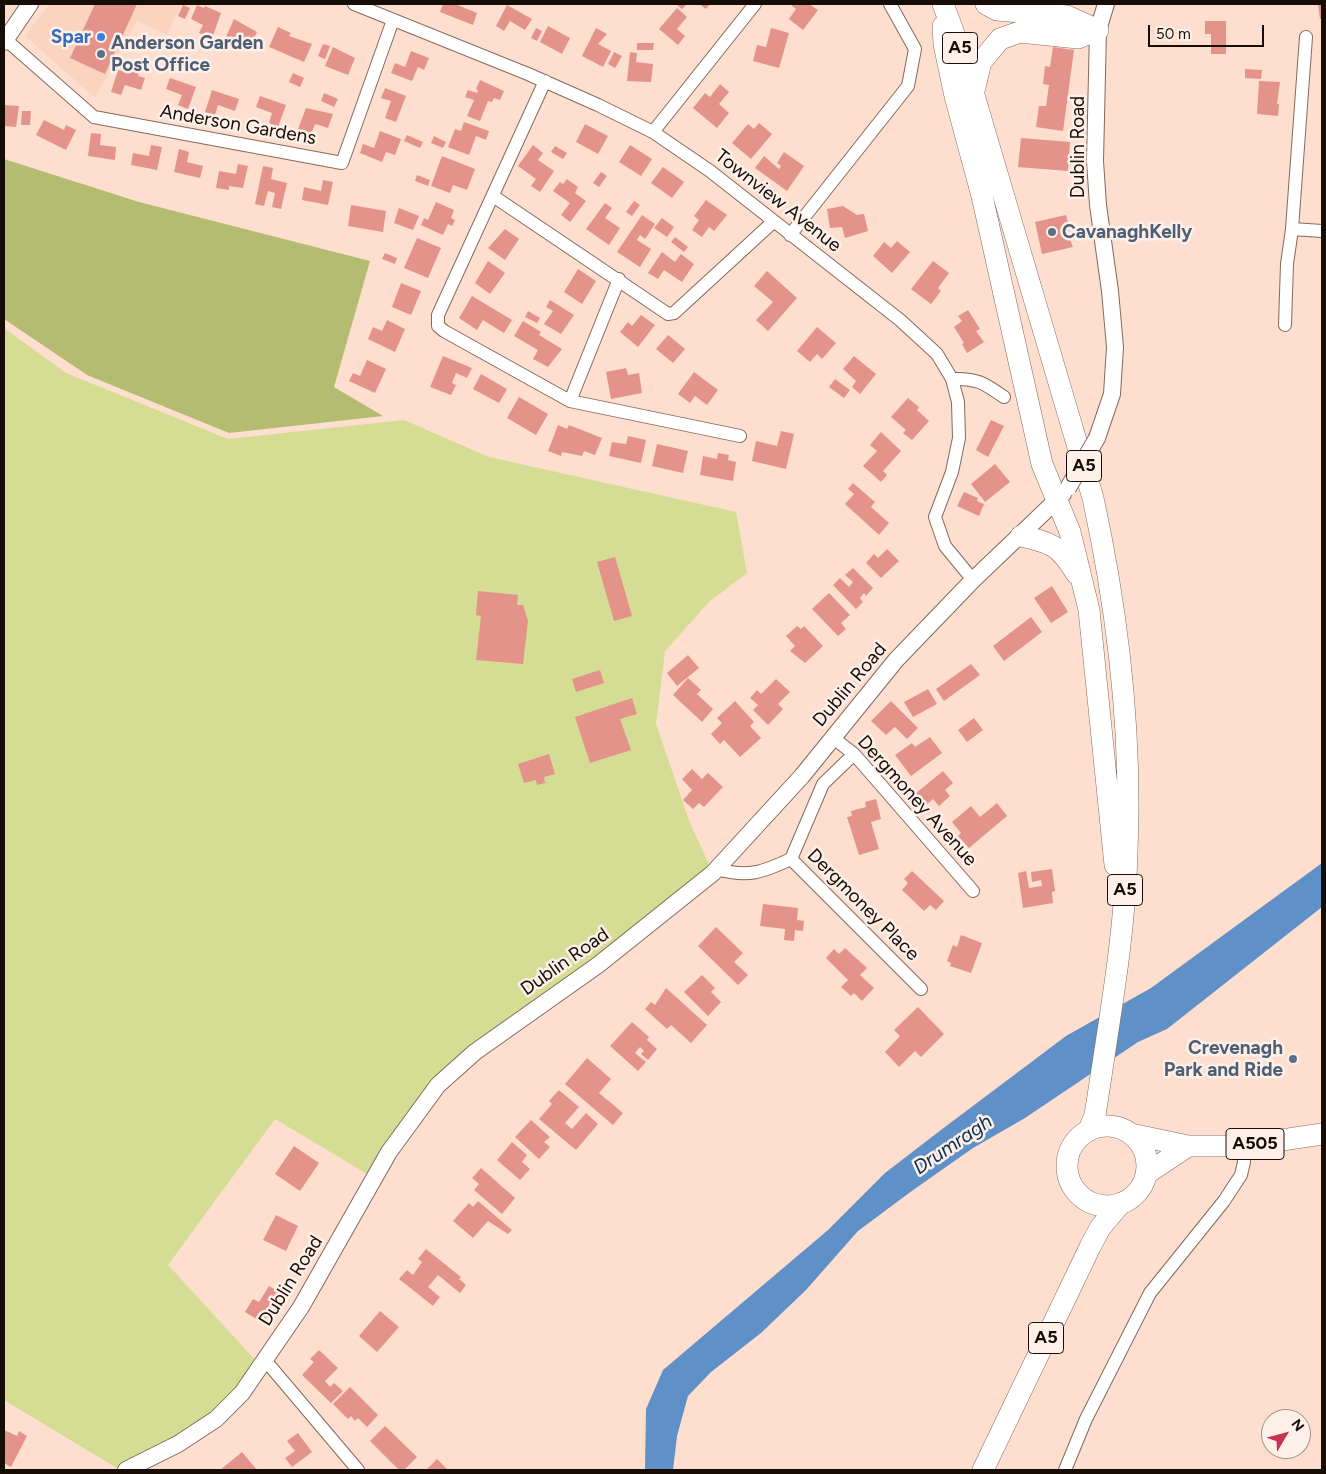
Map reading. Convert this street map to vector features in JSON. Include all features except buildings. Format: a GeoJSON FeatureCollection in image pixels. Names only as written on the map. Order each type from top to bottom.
{"type":"FeatureCollection","features":[{"type":"Feature","properties":{"kind":"highway","name":"A5"},"geometry":{"type":"LineString","coordinates":[[942,4],[963,58],[1085,470],[1102,540],[1119,661],[1126,742],[1128,852],[1122,928],[1095,1115],[1088,1130],[1074,1144],[1067,1162],[1069,1179],[1084,1199],[1091,1213],[1090,1246]]}},
{"type":"Feature","properties":{"kind":"highway"},"geometry":{"type":"LineString","coordinates":[[942,4],[944,44],[982,196],[1030,415],[1042,464],[1063,494],[1070,532],[1090,610],[1122,928]]}},
{"type":"Feature","properties":{"kind":"highway"},"geometry":{"type":"LineString","coordinates":[[986,4],[996,10],[1067,16],[1098,30]]}},
{"type":"Feature","properties":{"kind":"highway"},"geometry":{"type":"LineString","coordinates":[[973,94],[981,62],[1000,39],[1020,32],[1078,38],[1098,30]]}},
{"type":"Feature","properties":{"kind":"highway"},"geometry":{"type":"LineString","coordinates":[[1021,536],[1049,543],[1064,553],[1083,583]]}},
{"type":"Feature","properties":{"kind":"highway"},"geometry":{"type":"LineString","coordinates":[[1099,1090],[1112,1126]]}},
{"type":"Feature","properties":{"kind":"highway"},"geometry":{"type":"LineString","coordinates":[[1088,1130],[1112,1126],[1131,1134],[1143,1149],[1147,1165],[1146,1174]]}},
{"type":"Feature","properties":{"kind":"highway","name":"A505"},"geometry":{"type":"LineString","coordinates":[[1131,1134],[1188,1146],[1242,1146],[1322,1134]]}},
{"type":"Feature","properties":{"kind":"highway"},"geometry":{"type":"LineString","coordinates":[[1146,1174],[1188,1146]]}},
{"type":"Feature","properties":{"kind":"highway","name":"A5"},"geometry":{"type":"LineString","coordinates":[[983,1470],[1090,1246],[1100,1228],[1121,1203],[1136,1192],[1146,1174]]}},
{"type":"Feature","properties":{"kind":"highway"},"geometry":{"type":"LineString","coordinates":[[1084,1199],[1104,1206],[1121,1203]]}},
{"type":"Feature","properties":{"kind":"street"},"geometry":{"type":"LineString","coordinates":[[5,41],[30,4]]}},
{"type":"Feature","properties":{"kind":"street","name":"Townview Avenue"},"geometry":{"type":"LineString","coordinates":[[354,4],[368,6],[393,20],[545,81],[653,132],[710,171],[900,320],[937,354],[952,378],[958,402],[959,438],[952,472],[935,518],[945,546],[973,580]]}},
{"type":"Feature","properties":{"kind":"street"},"geometry":{"type":"LineString","coordinates":[[653,132],[755,4]]}},
{"type":"Feature","properties":{"kind":"street"},"geometry":{"type":"LineString","coordinates":[[790,235],[908,86],[915,49],[890,4]]}},
{"type":"Feature","properties":{"kind":"street","name":"Dublin Road"},"geometry":{"type":"LineString","coordinates":[[126,1470],[170,1448],[216,1419],[242,1393],[301,1307],[389,1152],[438,1085],[475,1052],[623,945],[717,869],[802,776],[896,660],[973,580],[1063,494],[1097,438],[1112,394],[1115,347],[1097,196],[1095,162],[1098,30],[1106,4]]}},
{"type":"Feature","properties":{"kind":"street","name":"Anderson Gardens"},"geometry":{"type":"LineString","coordinates":[[5,41],[94,117],[342,163],[393,20]]}},
{"type":"Feature","properties":{"kind":"street"},"geometry":{"type":"LineString","coordinates":[[1285,325],[1287,264],[1292,229],[1306,37]]}},
{"type":"Feature","properties":{"kind":"street"},"geometry":{"type":"LineString","coordinates":[[545,81],[438,316],[438,326],[570,400],[740,436]]}},
{"type":"Feature","properties":{"kind":"street"},"geometry":{"type":"LineString","coordinates":[[493,196],[619,279],[668,314],[674,313],[773,222]]}},
{"type":"Feature","properties":{"kind":"street"},"geometry":{"type":"LineString","coordinates":[[1292,229],[1322,231]]}},
{"type":"Feature","properties":{"kind":"street"},"geometry":{"type":"LineString","coordinates":[[570,400],[619,279]]}},
{"type":"Feature","properties":{"kind":"street"},"geometry":{"type":"LineString","coordinates":[[952,378],[971,378],[982,382],[1004,397]]}},
{"type":"Feature","properties":{"kind":"street","name":"Dergmoney Avenue"},"geometry":{"type":"LineString","coordinates":[[832,737],[854,754],[973,891]]}},
{"type":"Feature","properties":{"kind":"street"},"geometry":{"type":"LineString","coordinates":[[791,859],[823,784],[854,754]]}},
{"type":"Feature","properties":{"kind":"street","name":"Dergmoney Place"},"geometry":{"type":"LineString","coordinates":[[717,869],[735,874],[753,874],[791,859],[922,989]]}},
{"type":"Feature","properties":{"kind":"street"},"geometry":{"type":"LineString","coordinates":[[1065,1470],[1086,1419],[1150,1293],[1224,1202],[1240,1175],[1244,1162],[1242,1146]]}},
{"type":"Feature","properties":{"kind":"street"},"geometry":{"type":"LineString","coordinates":[[265,1360],[358,1470]]}},
{"type":"Feature","properties":{"kind":"shaded area"},"geometry":{"type":"Polygon","coordinates":[[[49,4],[181,4],[167,35],[137,21],[95,98],[25,36],[49,4]]]}},
{"type":"Feature","properties":{"kind":"green space"},"geometry":{"type":"Polygon","coordinates":[[[4,159],[139,202],[370,261],[334,387],[383,416],[229,433],[87,375],[4,319],[4,159]]]}},
{"type":"Feature","properties":{"kind":"green space"},"geometry":{"type":"Polygon","coordinates":[[[4,328],[66,373],[228,439],[404,420],[489,457],[736,512],[747,573],[709,602],[665,651],[656,724],[690,823],[713,873],[475,1052],[374,1178],[275,1119],[168,1265],[258,1363],[216,1419],[120,1470],[4,1400],[4,328]]]}},
{"type":"Feature","properties":{"kind":"water","name":"Drumragh"},"geometry":{"type":"Polygon","coordinates":[[[1322,863],[1322,907],[1167,1029],[1138,1042],[1025,1118],[973,1148],[858,1231],[806,1290],[761,1333],[711,1372],[688,1396],[677,1436],[673,1470],[645,1470],[646,1409],[663,1370],[828,1230],[885,1173],[1066,1036],[1151,988],[1322,863]]]}},
{"type":"Feature","properties":{"kind":"place","name":"Spar"},"geometry":{"type":"Point","coordinates":[101,37]}},
{"type":"Feature","properties":{"kind":"place","name":"Anderson Garden Post Office"},"geometry":{"type":"Point","coordinates":[101,54]}},
{"type":"Feature","properties":{"kind":"place","name":"CavanaghKelly"},"geometry":{"type":"Point","coordinates":[1052,232]}},
{"type":"Feature","properties":{"kind":"place","name":"Crevenagh Park and Ride"},"geometry":{"type":"Point","coordinates":[1293,1059]}}]}
